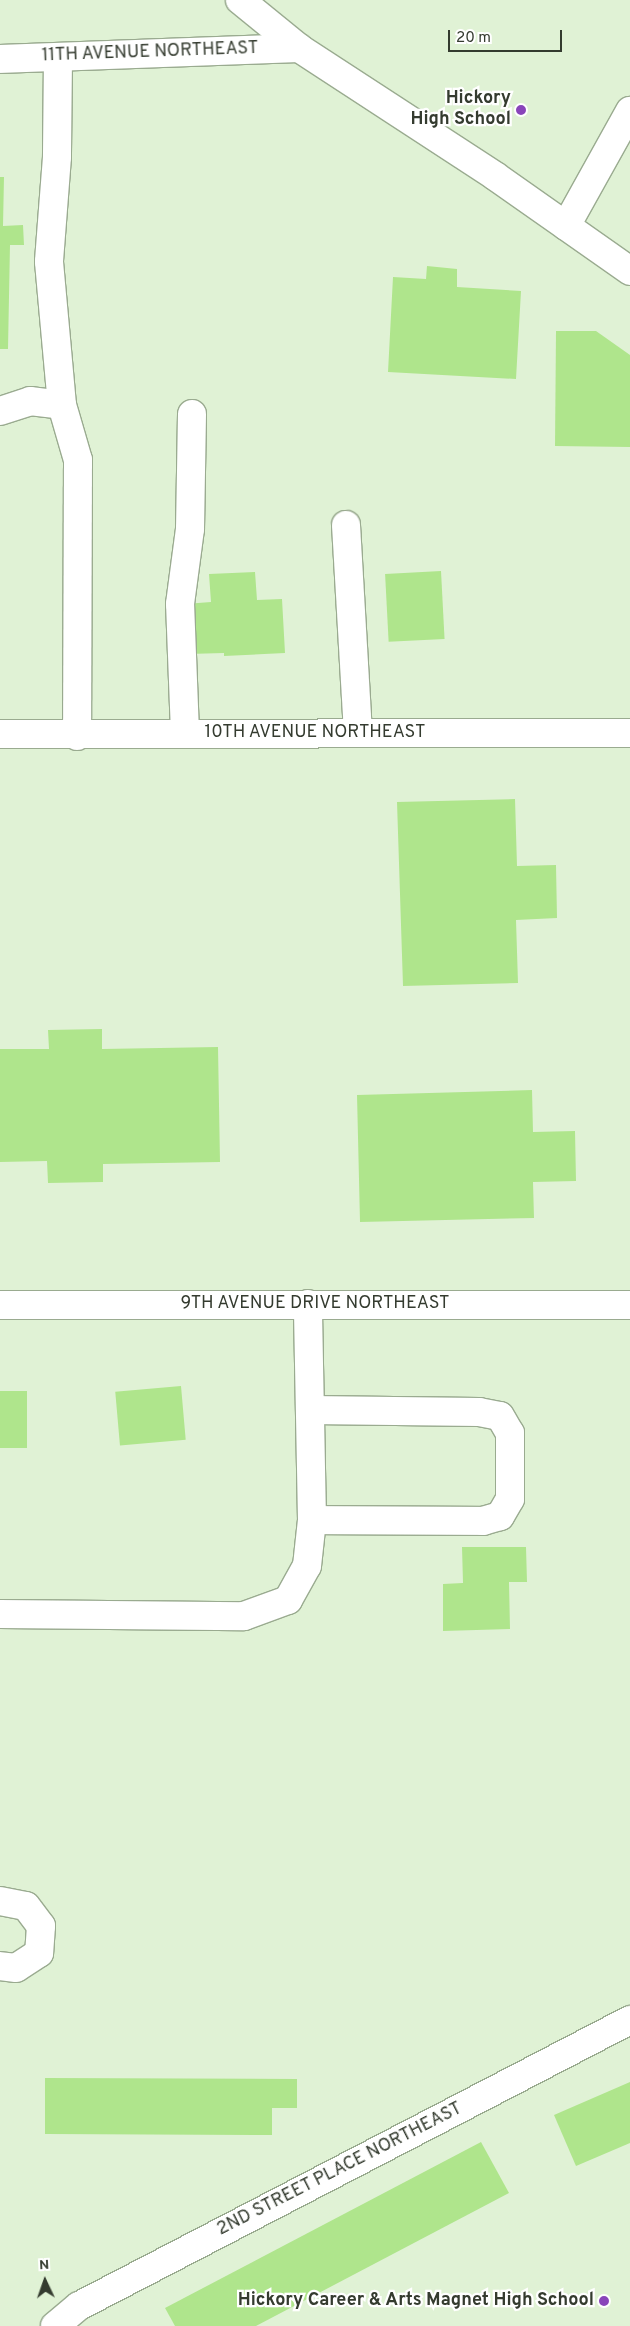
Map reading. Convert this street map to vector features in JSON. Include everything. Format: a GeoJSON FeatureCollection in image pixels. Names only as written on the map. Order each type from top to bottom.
{"type":"FeatureCollection","features":[{"type":"Feature","properties":{"kind":"street"},"geometry":{"type":"LineString","coordinates":[[240,0],[299,48],[495,176],[630,272]]}},
{"type":"Feature","properties":{"kind":"street","name":"11TH AVENUE NORTHEAST"},"geometry":{"type":"LineString","coordinates":[[0,59],[299,48]]}},
{"type":"Feature","properties":{"kind":"street"},"geometry":{"type":"LineString","coordinates":[[58,57],[57,157],[49,262],[62,405],[78,460],[77,736]]}},
{"type":"Feature","properties":{"kind":"street"},"geometry":{"type":"LineString","coordinates":[[566,226],[630,111]]}},
{"type":"Feature","properties":{"kind":"street"},"geometry":{"type":"LineString","coordinates":[[0,410],[30,401],[62,405]]}},
{"type":"Feature","properties":{"kind":"street"},"geometry":{"type":"LineString","coordinates":[[185,733],[180,604],[190,529],[192,414]]}},
{"type":"Feature","properties":{"kind":"street"},"geometry":{"type":"LineString","coordinates":[[346,525],[358,732]]}},
{"type":"Feature","properties":{"kind":"street","name":"10TH AVENUE NORTHEAST"},"geometry":{"type":"LineString","coordinates":[[0,734],[77,736],[358,732],[630,733]]}},
{"type":"Feature","properties":{"kind":"street"},"geometry":{"type":"LineString","coordinates":[[0,1614],[244,1616],[288,1600],[307,1566],[312,1520],[308,1304]]}},
{"type":"Feature","properties":{"kind":"street","name":"9TH AVENUE DRIVE NORTHEAST"},"geometry":{"type":"LineString","coordinates":[[0,1305],[630,1305]]}},
{"type":"Feature","properties":{"kind":"street"},"geometry":{"type":"LineString","coordinates":[[310,1410],[479,1412],[500,1416],[510,1434],[510,1499],[500,1516],[483,1521],[312,1520]]}},
{"type":"Feature","properties":{"kind":"street"},"geometry":{"type":"LineString","coordinates":[[0,1901],[26,1906],[41,1926],[39,1953],[16,1968],[0,1966]]}},
{"type":"Feature","properties":{"kind":"street","name":"2ND STREET PLACE NORTHEAST"},"geometry":{"type":"LineString","coordinates":[[55,2326],[79,2306],[630,2020]]}},
{"type":"Feature","properties":{"kind":"building"},"geometry":{"type":"Polygon","coordinates":[[[0,177],[4,177],[3,226],[23,225],[24,245],[10,245],[8,349],[0,349],[0,177]]]}},
{"type":"Feature","properties":{"kind":"building"},"geometry":{"type":"Polygon","coordinates":[[[427,266],[457,269],[457,287],[521,291],[516,379],[388,372],[393,277],[426,279],[427,266]]]}},
{"type":"Feature","properties":{"kind":"building"},"geometry":{"type":"Polygon","coordinates":[[[556,331],[596,331],[630,355],[630,447],[555,446],[556,331]]]}},
{"type":"Feature","properties":{"kind":"building"},"geometry":{"type":"Polygon","coordinates":[[[441,571],[445,639],[389,642],[385,574],[441,571]]]}},
{"type":"Feature","properties":{"kind":"building"},"geometry":{"type":"Polygon","coordinates":[[[255,572],[257,600],[282,599],[285,653],[224,656],[224,653],[188,654],[185,604],[211,602],[209,574],[255,572]]]}},
{"type":"Feature","properties":{"kind":"building"},"geometry":{"type":"Polygon","coordinates":[[[515,799],[517,866],[556,865],[557,918],[516,920],[518,983],[403,986],[397,802],[515,799]]]}},
{"type":"Feature","properties":{"kind":"building"},"geometry":{"type":"Polygon","coordinates":[[[102,1029],[102,1049],[218,1047],[220,1162],[103,1164],[103,1182],[48,1183],[47,1161],[0,1162],[0,1049],[49,1049],[48,1030],[102,1029]]]}},
{"type":"Feature","properties":{"kind":"building"},"geometry":{"type":"Polygon","coordinates":[[[532,1090],[533,1132],[575,1131],[576,1181],[533,1182],[534,1218],[360,1222],[357,1095],[532,1090]]]}},
{"type":"Feature","properties":{"kind":"building"},"geometry":{"type":"Polygon","coordinates":[[[181,1386],[186,1440],[120,1446],[115,1392],[181,1386]]]}},
{"type":"Feature","properties":{"kind":"building"},"geometry":{"type":"Polygon","coordinates":[[[0,1391],[27,1391],[27,1448],[0,1448],[0,1391]]]}},
{"type":"Feature","properties":{"kind":"building"},"geometry":{"type":"Polygon","coordinates":[[[462,1547],[526,1547],[527,1582],[509,1582],[510,1629],[443,1631],[443,1584],[463,1583],[462,1547]]]}},
{"type":"Feature","properties":{"kind":"building"},"geometry":{"type":"Polygon","coordinates":[[[45,2078],[297,2079],[297,2108],[272,2108],[272,2135],[45,2134],[45,2078]]]}},
{"type":"Feature","properties":{"kind":"building"},"geometry":{"type":"Polygon","coordinates":[[[630,2082],[630,2143],[576,2166],[554,2115],[630,2082]]]}},
{"type":"Feature","properties":{"kind":"building"},"geometry":{"type":"Polygon","coordinates":[[[481,2142],[509,2193],[256,2326],[175,2326],[165,2308],[481,2142]]]}},
{"type":"Feature","properties":{"kind":"place","name":"Hickory High School"},"geometry":{"type":"Point","coordinates":[521,110]}},
{"type":"Feature","properties":{"kind":"place","name":"Hickory Career & Arts Magnet High School"},"geometry":{"type":"Point","coordinates":[604,2301]}}]}
